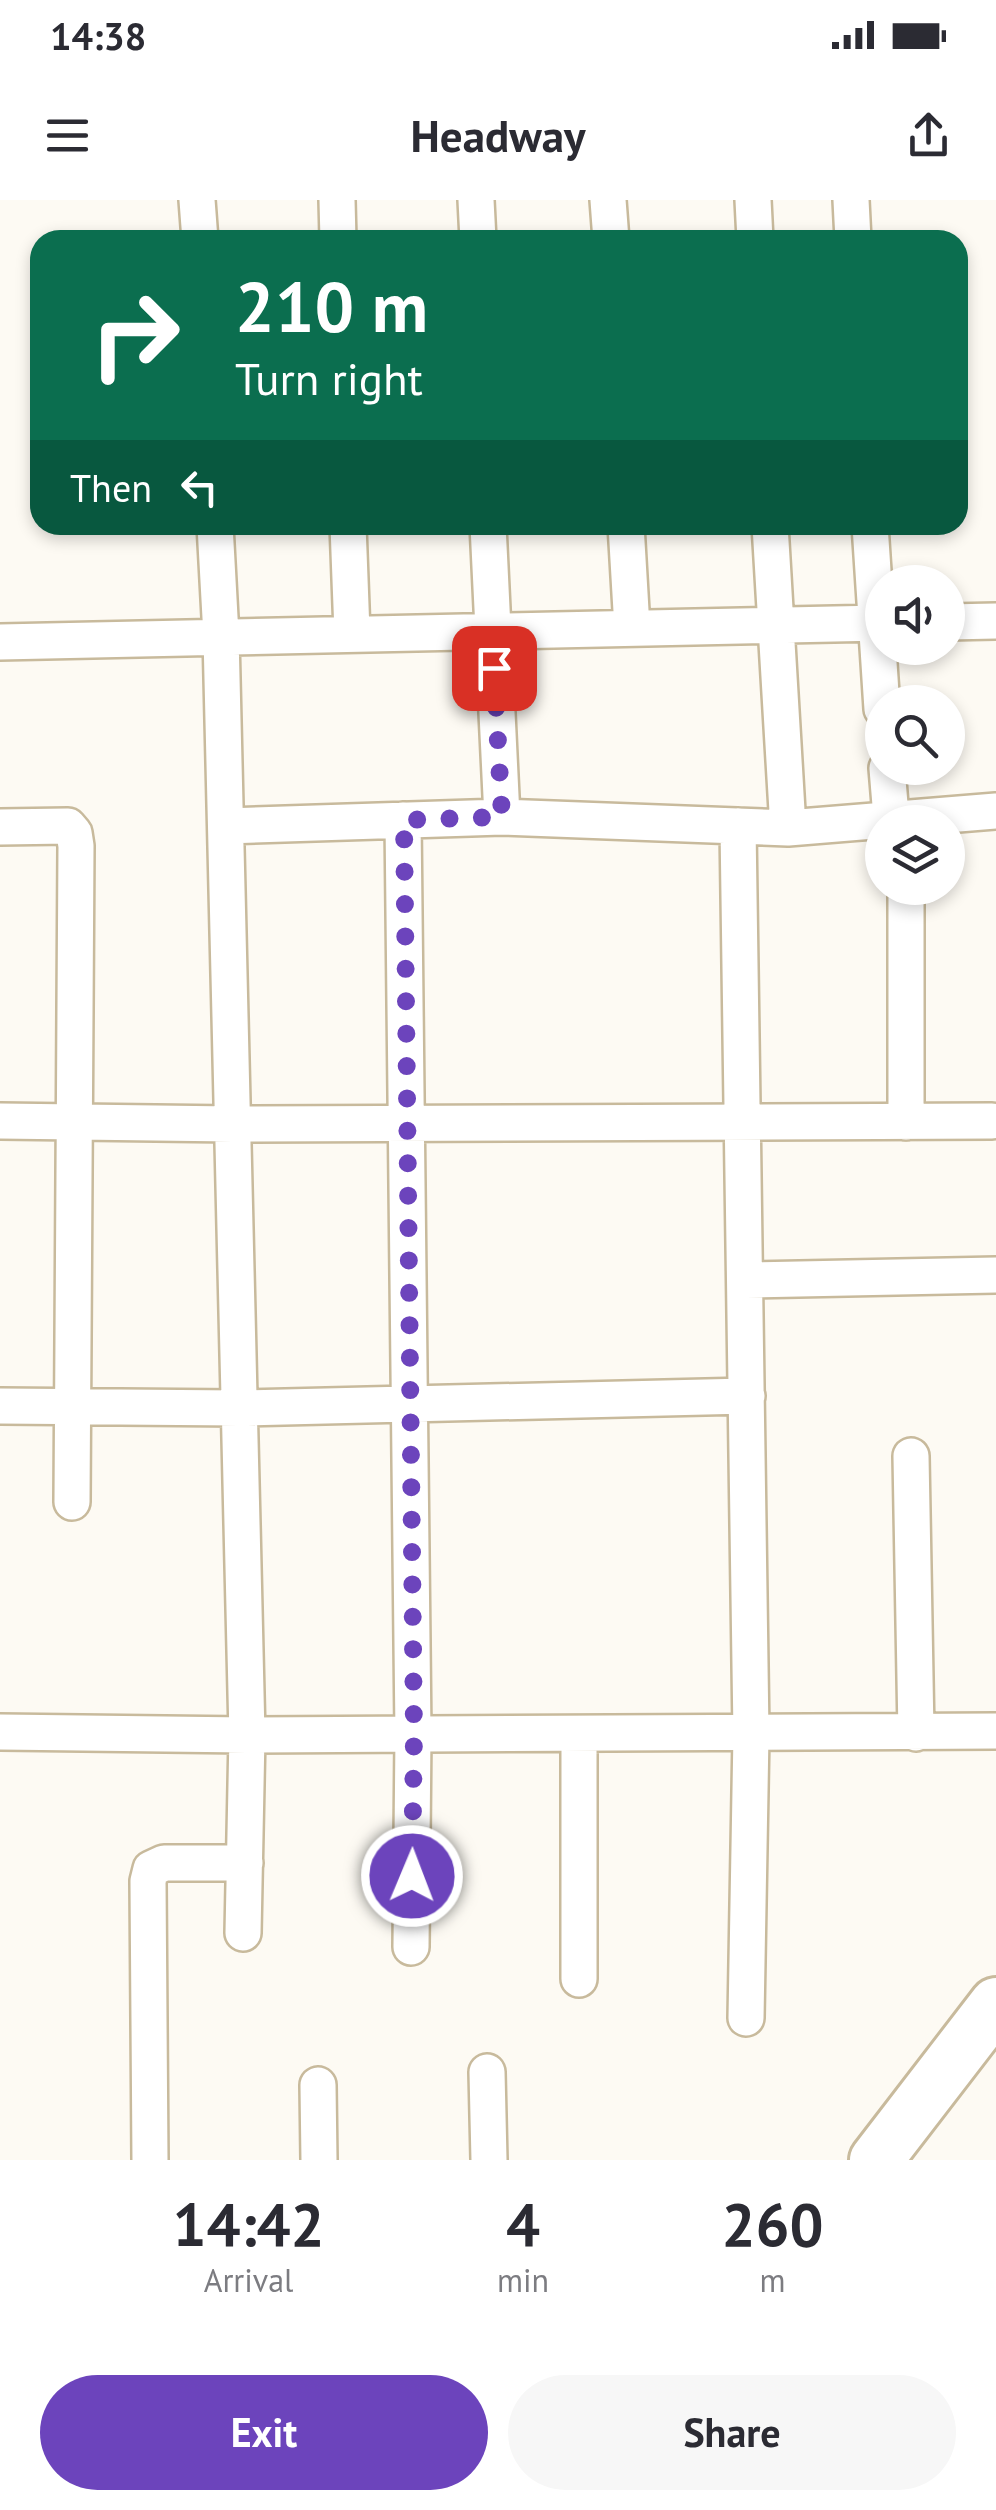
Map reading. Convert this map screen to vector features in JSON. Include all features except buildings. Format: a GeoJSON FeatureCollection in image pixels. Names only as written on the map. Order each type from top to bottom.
{"type":"FeatureCollection","features":[{"type":"Feature","properties":{"kind":"main road"},"geometry":{"type":"LineString","coordinates":[[876,2160],[992,2032]]}},
{"type":"Feature","properties":{"kind":"main road"},"geometry":{"type":"LineString","coordinates":[[916,2160],[992,2032]]}},
{"type":"Feature","properties":{"kind":"street"},"geometry":{"type":"LineString","coordinates":[[198,200],[200,230]]}},
{"type":"Feature","properties":{"kind":"street"},"geometry":{"type":"LineString","coordinates":[[337,200],[338,230]]}},
{"type":"Feature","properties":{"kind":"street"},"geometry":{"type":"LineString","coordinates":[[476,200],[478,230]]}},
{"type":"Feature","properties":{"kind":"street"},"geometry":{"type":"LineString","coordinates":[[608,200],[610,230]]}},
{"type":"Feature","properties":{"kind":"street"},"geometry":{"type":"LineString","coordinates":[[753,200],[754,230]]}},
{"type":"Feature","properties":{"kind":"street"},"geometry":{"type":"LineString","coordinates":[[851,200],[853,230]]}},
{"type":"Feature","properties":{"kind":"street"},"geometry":{"type":"LineString","coordinates":[[216,535],[247,1735],[243,1933]]}},
{"type":"Feature","properties":{"kind":"street"},"geometry":{"type":"LineString","coordinates":[[348,535],[352,633]]}},
{"type":"Feature","properties":{"kind":"street"},"geometry":{"type":"LineString","coordinates":[[488,535],[502,817]]}},
{"type":"Feature","properties":{"kind":"street"},"geometry":{"type":"LineString","coordinates":[[627,535],[632,628]]}},
{"type":"Feature","properties":{"kind":"street"},"geometry":{"type":"LineString","coordinates":[[771,535],[788,828]]}},
{"type":"Feature","properties":{"kind":"street"},"geometry":{"type":"LineString","coordinates":[[871,535],[874,565]]}},
{"type":"Feature","properties":{"kind":"street"},"geometry":{"type":"LineString","coordinates":[[965,622],[996,621]]}},
{"type":"Feature","properties":{"kind":"street"},"geometry":{"type":"LineString","coordinates":[[0,642],[865,623]]}},
{"type":"Feature","properties":{"kind":"street"},"geometry":{"type":"LineString","coordinates":[[965,814],[996,811]]}},
{"type":"Feature","properties":{"kind":"street"},"geometry":{"type":"LineString","coordinates":[[226,826],[502,817],[788,828],[865,822]]}},
{"type":"Feature","properties":{"kind":"street"},"geometry":{"type":"LineString","coordinates":[[404,820],[414,1734],[411,1947]]}},
{"type":"Feature","properties":{"kind":"street"},"geometry":{"type":"LineString","coordinates":[[0,826],[68,826],[74,833],[72,1502]]}},
{"type":"Feature","properties":{"kind":"street"},"geometry":{"type":"LineString","coordinates":[[738,826],[751,1734],[746,2018]]}},
{"type":"Feature","properties":{"kind":"street"},"geometry":{"type":"LineString","coordinates":[[906,905],[906,1122]]}},
{"type":"Feature","properties":{"kind":"street"},"geometry":{"type":"LineString","coordinates":[[0,1122],[992,1120]]}},
{"type":"Feature","properties":{"kind":"street"},"geometry":{"type":"LineString","coordinates":[[746,1280],[996,1275]]}},
{"type":"Feature","properties":{"kind":"street"},"geometry":{"type":"LineString","coordinates":[[0,1406],[410,1406],[747,1396]]}},
{"type":"Feature","properties":{"kind":"street"},"geometry":{"type":"LineString","coordinates":[[912,1456],[916,1733]]}},
{"type":"Feature","properties":{"kind":"street"},"geometry":{"type":"LineString","coordinates":[[0,1732],[247,1735],[996,1731]]}},
{"type":"Feature","properties":{"kind":"street"},"geometry":{"type":"LineString","coordinates":[[579,1734],[579,1979]]}},
{"type":"Feature","properties":{"kind":"street"},"geometry":{"type":"LineString","coordinates":[[150,2160],[151,1869],[164,1863],[244,1863]]}},
{"type":"Feature","properties":{"kind":"street"},"geometry":{"type":"LineString","coordinates":[[487,2072],[489,2160]]}},
{"type":"Feature","properties":{"kind":"street"},"geometry":{"type":"LineString","coordinates":[[318,2085],[319,2160]]}},
{"type":"Feature","properties":{"kind":"route"},"geometry":{"type":"LineString","coordinates":[[412,1876],[414,1734],[404,820],[502,817],[494,668]]}}]}
